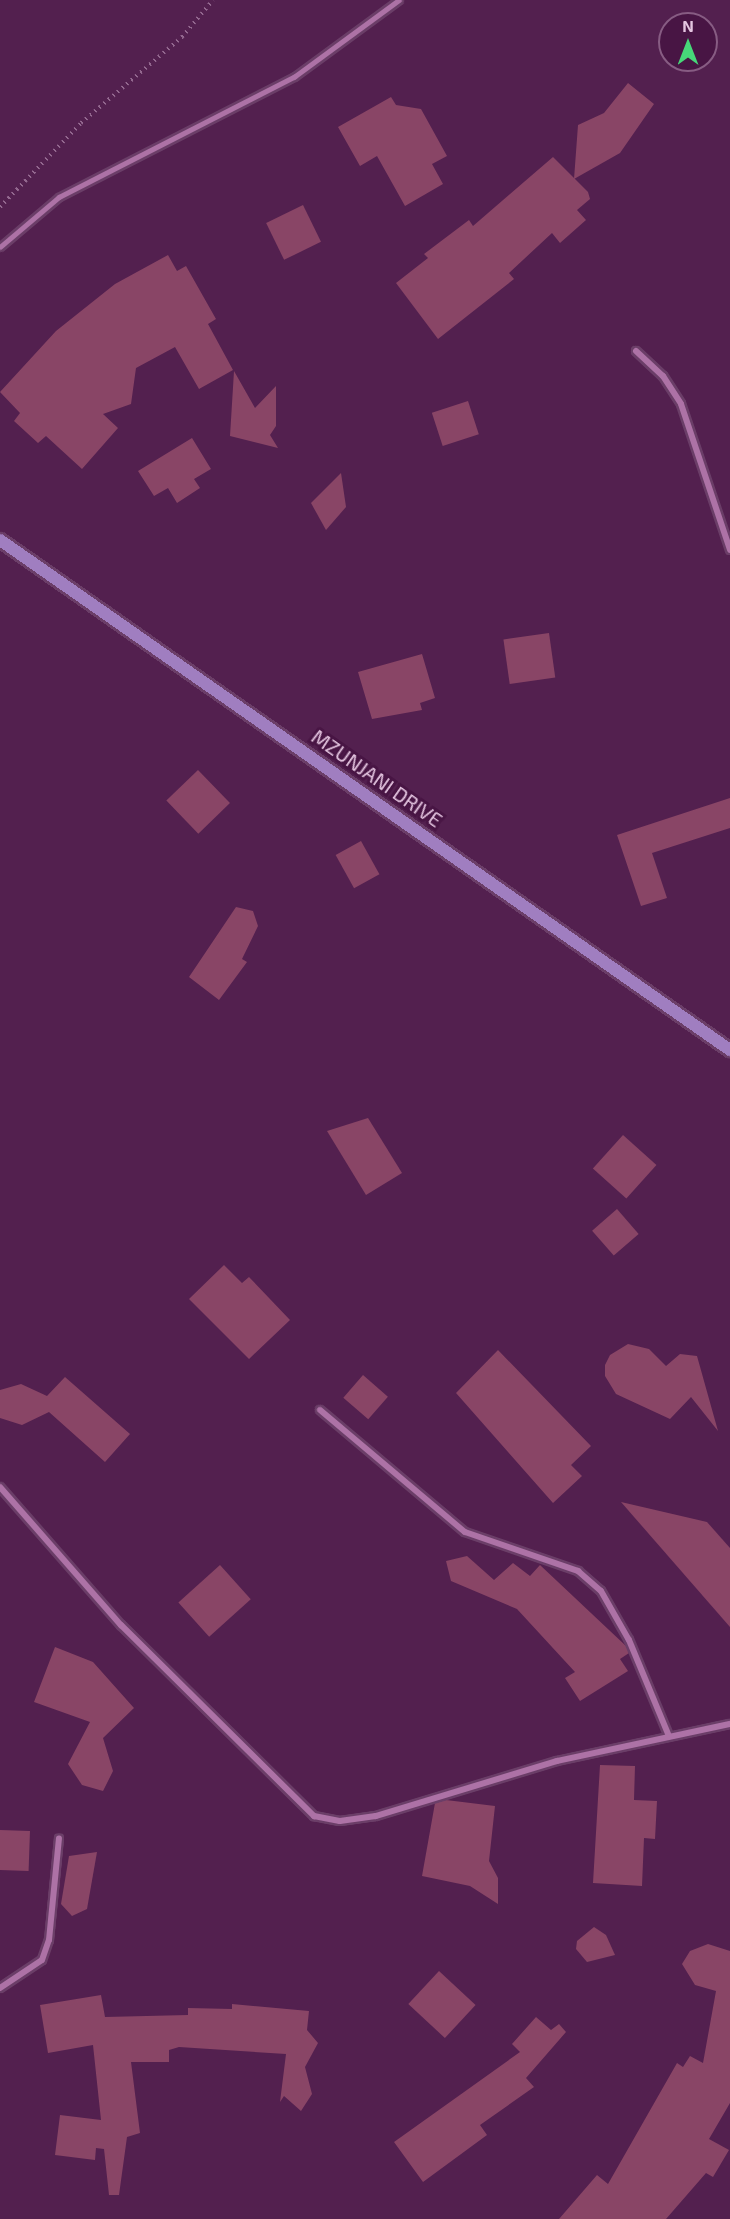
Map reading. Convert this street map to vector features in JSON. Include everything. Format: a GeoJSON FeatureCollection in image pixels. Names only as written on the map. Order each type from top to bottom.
{"type":"FeatureCollection","features":[{"type":"Feature","properties":{"kind":"main road","name":"MZUNJANI DRIVE"},"geometry":{"type":"LineString","coordinates":[[0,540],[730,1050]]}},
{"type":"Feature","properties":{"kind":"street"},"geometry":{"type":"LineString","coordinates":[[636,351],[663,376],[681,404],[730,550]]}},
{"type":"Feature","properties":{"kind":"street"},"geometry":{"type":"LineString","coordinates":[[320,1410],[465,1532],[578,1571],[601,1591],[669,1736]]}},
{"type":"Feature","properties":{"kind":"street"},"geometry":{"type":"LineString","coordinates":[[0,1487],[121,1625],[314,1816],[340,1821],[376,1816],[557,1761],[730,1724]]}},
{"type":"Feature","properties":{"kind":"street"},"geometry":{"type":"LineString","coordinates":[[0,1988],[42,1960],[49,1940],[59,1838]]}},
{"type":"Feature","properties":{"kind":"lane"},"geometry":{"type":"LineString","coordinates":[[0,247],[59,197],[294,76],[399,0]]}},
{"type":"Feature","properties":{"kind":"path"},"geometry":{"type":"LineString","coordinates":[[0,207],[81,123],[182,37],[213,0]]}},
{"type":"Feature","properties":{"kind":"building"},"geometry":{"type":"Polygon","coordinates":[[[628,83],[654,104],[620,153],[574,179],[578,125],[604,113],[628,83]]]}},
{"type":"Feature","properties":{"kind":"building"},"geometry":{"type":"Polygon","coordinates":[[[391,97],[396,105],[421,109],[447,156],[432,164],[443,184],[405,206],[377,156],[360,166],[338,127],[391,97]]]}},
{"type":"Feature","properties":{"kind":"building"},"geometry":{"type":"Polygon","coordinates":[[[553,157],[588,192],[590,199],[577,210],[586,220],[560,243],[552,233],[509,273],[514,279],[438,339],[396,283],[428,258],[424,254],[469,220],[473,226],[553,157]]]}},
{"type":"Feature","properties":{"kind":"building"},"geometry":{"type":"Polygon","coordinates":[[[303,205],[321,242],[284,260],[266,223],[303,205]]]}},
{"type":"Feature","properties":{"kind":"building"},"geometry":{"type":"Polygon","coordinates":[[[168,255],[177,271],[186,266],[216,319],[208,324],[233,370],[199,389],[175,347],[136,368],[131,404],[103,414],[118,428],[82,469],[46,436],[38,443],[14,421],[20,413],[0,392],[56,331],[115,284],[168,255]]]}},
{"type":"Feature","properties":{"kind":"building"},"geometry":{"type":"Polygon","coordinates":[[[234,371],[255,408],[276,386],[276,426],[270,435],[278,448],[230,436],[234,371]]]}},
{"type":"Feature","properties":{"kind":"building"},"geometry":{"type":"Polygon","coordinates":[[[468,401],[479,434],[443,446],[432,413],[468,401]]]}},
{"type":"Feature","properties":{"kind":"building"},"geometry":{"type":"Polygon","coordinates":[[[192,438],[211,469],[194,479],[200,488],[177,503],[168,488],[154,496],[138,471],[192,438]]]}},
{"type":"Feature","properties":{"kind":"building"},"geometry":{"type":"Polygon","coordinates":[[[341,473],[346,507],[326,530],[311,503],[341,473]]]}},
{"type":"Feature","properties":{"kind":"building"},"geometry":{"type":"Polygon","coordinates":[[[549,633],[555,678],[510,684],[503,639],[549,633]]]}},
{"type":"Feature","properties":{"kind":"building"},"geometry":{"type":"Polygon","coordinates":[[[422,654],[435,698],[420,703],[422,710],[372,719],[358,672],[422,654]]]}},
{"type":"Feature","properties":{"kind":"building"},"geometry":{"type":"Polygon","coordinates":[[[198,770],[230,803],[198,834],[166,801],[198,770]]]}},
{"type":"Feature","properties":{"kind":"building"},"geometry":{"type":"Polygon","coordinates":[[[730,798],[730,828],[652,853],[667,898],[641,906],[617,835],[730,798]]]}},
{"type":"Feature","properties":{"kind":"building"},"geometry":{"type":"Polygon","coordinates":[[[361,841],[379,874],[354,888],[336,855],[361,841]]]}},
{"type":"Feature","properties":{"kind":"building"},"geometry":{"type":"Polygon","coordinates":[[[236,907],[253,911],[258,926],[242,959],[247,962],[219,1000],[189,977],[236,907]]]}},
{"type":"Feature","properties":{"kind":"building"},"geometry":{"type":"Polygon","coordinates":[[[368,1118],[402,1173],[366,1195],[327,1131],[368,1118]]]}},
{"type":"Feature","properties":{"kind":"building"},"geometry":{"type":"Polygon","coordinates":[[[623,1135],[656,1165],[626,1199],[593,1168],[623,1135]]]}},
{"type":"Feature","properties":{"kind":"building"},"geometry":{"type":"Polygon","coordinates":[[[617,1209],[639,1234],[614,1256],[592,1231],[617,1209]]]}},
{"type":"Feature","properties":{"kind":"building"},"geometry":{"type":"Polygon","coordinates":[[[224,1265],[242,1283],[249,1277],[290,1320],[249,1359],[189,1299],[224,1265]]]}},
{"type":"Feature","properties":{"kind":"building"},"geometry":{"type":"Polygon","coordinates":[[[628,1344],[649,1349],[666,1366],[680,1354],[697,1356],[718,1431],[691,1397],[670,1419],[616,1394],[605,1376],[605,1365],[610,1355],[628,1344]]]}},
{"type":"Feature","properties":{"kind":"building"},"geometry":{"type":"Polygon","coordinates":[[[498,1350],[591,1446],[571,1465],[582,1476],[553,1503],[456,1393],[498,1350]]]}},
{"type":"Feature","properties":{"kind":"building"},"geometry":{"type":"Polygon","coordinates":[[[363,1375],[388,1397],[368,1419],[343,1398],[363,1375]]]}},
{"type":"Feature","properties":{"kind":"building"},"geometry":{"type":"Polygon","coordinates":[[[65,1377],[130,1434],[105,1462],[49,1412],[22,1425],[0,1418],[0,1390],[21,1384],[47,1396],[65,1377]]]}},
{"type":"Feature","properties":{"kind":"building"},"geometry":{"type":"Polygon","coordinates":[[[621,1502],[707,1522],[730,1548],[730,1627],[621,1502]]]}},
{"type":"Feature","properties":{"kind":"building"},"geometry":{"type":"Polygon","coordinates":[[[467,1556],[494,1580],[513,1563],[530,1576],[540,1565],[626,1646],[629,1653],[620,1659],[628,1671],[580,1701],[565,1678],[575,1672],[517,1609],[451,1581],[446,1561],[467,1556]]]}},
{"type":"Feature","properties":{"kind":"building"},"geometry":{"type":"Polygon","coordinates":[[[220,1565],[251,1599],[209,1637],[178,1602],[220,1565]]]}},
{"type":"Feature","properties":{"kind":"building"},"geometry":{"type":"Polygon","coordinates":[[[55,1647],[93,1662],[134,1708],[103,1738],[113,1771],[103,1791],[82,1785],[68,1764],[90,1722],[34,1702],[55,1647]]]}},
{"type":"Feature","properties":{"kind":"building"},"geometry":{"type":"Polygon","coordinates":[[[600,1765],[635,1766],[634,1800],[657,1801],[655,1839],[644,1838],[642,1886],[593,1883],[600,1765]]]}},
{"type":"Feature","properties":{"kind":"building"},"geometry":{"type":"Polygon","coordinates":[[[446,1800],[495,1806],[489,1861],[498,1878],[498,1904],[470,1886],[422,1876],[435,1803],[446,1800]]]}},
{"type":"Feature","properties":{"kind":"building"},"geometry":{"type":"Polygon","coordinates":[[[0,1830],[30,1831],[29,1871],[0,1870],[0,1830]]]}},
{"type":"Feature","properties":{"kind":"building"},"geometry":{"type":"Polygon","coordinates":[[[97,1852],[87,1909],[72,1916],[61,1904],[69,1856],[97,1852]]]}},
{"type":"Feature","properties":{"kind":"building"},"geometry":{"type":"Polygon","coordinates":[[[594,1927],[606,1935],[615,1955],[587,1962],[576,1949],[577,1941],[594,1927]]]}},
{"type":"Feature","properties":{"kind":"building"},"geometry":{"type":"Polygon","coordinates":[[[708,1944],[730,1951],[730,2103],[709,2139],[729,2150],[713,2177],[706,2173],[666,2219],[559,2219],[597,2175],[608,2184],[677,2063],[683,2067],[690,2056],[703,2063],[716,1991],[695,1985],[682,1964],[690,1951],[708,1944]]]}},
{"type":"Feature","properties":{"kind":"building"},"geometry":{"type":"Polygon","coordinates":[[[439,1971],[476,2005],[445,2038],[408,2004],[439,1971]]]}},
{"type":"Feature","properties":{"kind":"building"},"geometry":{"type":"Polygon","coordinates":[[[101,1995],[105,2017],[188,2015],[188,2008],[232,2009],[232,2004],[309,2011],[307,2030],[318,2043],[305,2067],[312,2094],[301,2111],[284,2096],[280,2102],[286,2054],[179,2047],[169,2050],[169,2062],[131,2062],[140,2133],[127,2137],[119,2195],[109,2195],[104,2149],[96,2148],[95,2160],[55,2155],[60,2115],[101,2120],[93,2045],[48,2053],[40,2005],[101,1995]]]}},
{"type":"Feature","properties":{"kind":"building"},"geometry":{"type":"Polygon","coordinates":[[[536,2017],[551,2030],[559,2024],[566,2032],[526,2078],[534,2087],[480,2125],[487,2135],[423,2182],[394,2142],[520,2052],[512,2044],[536,2017]]]}}]}
